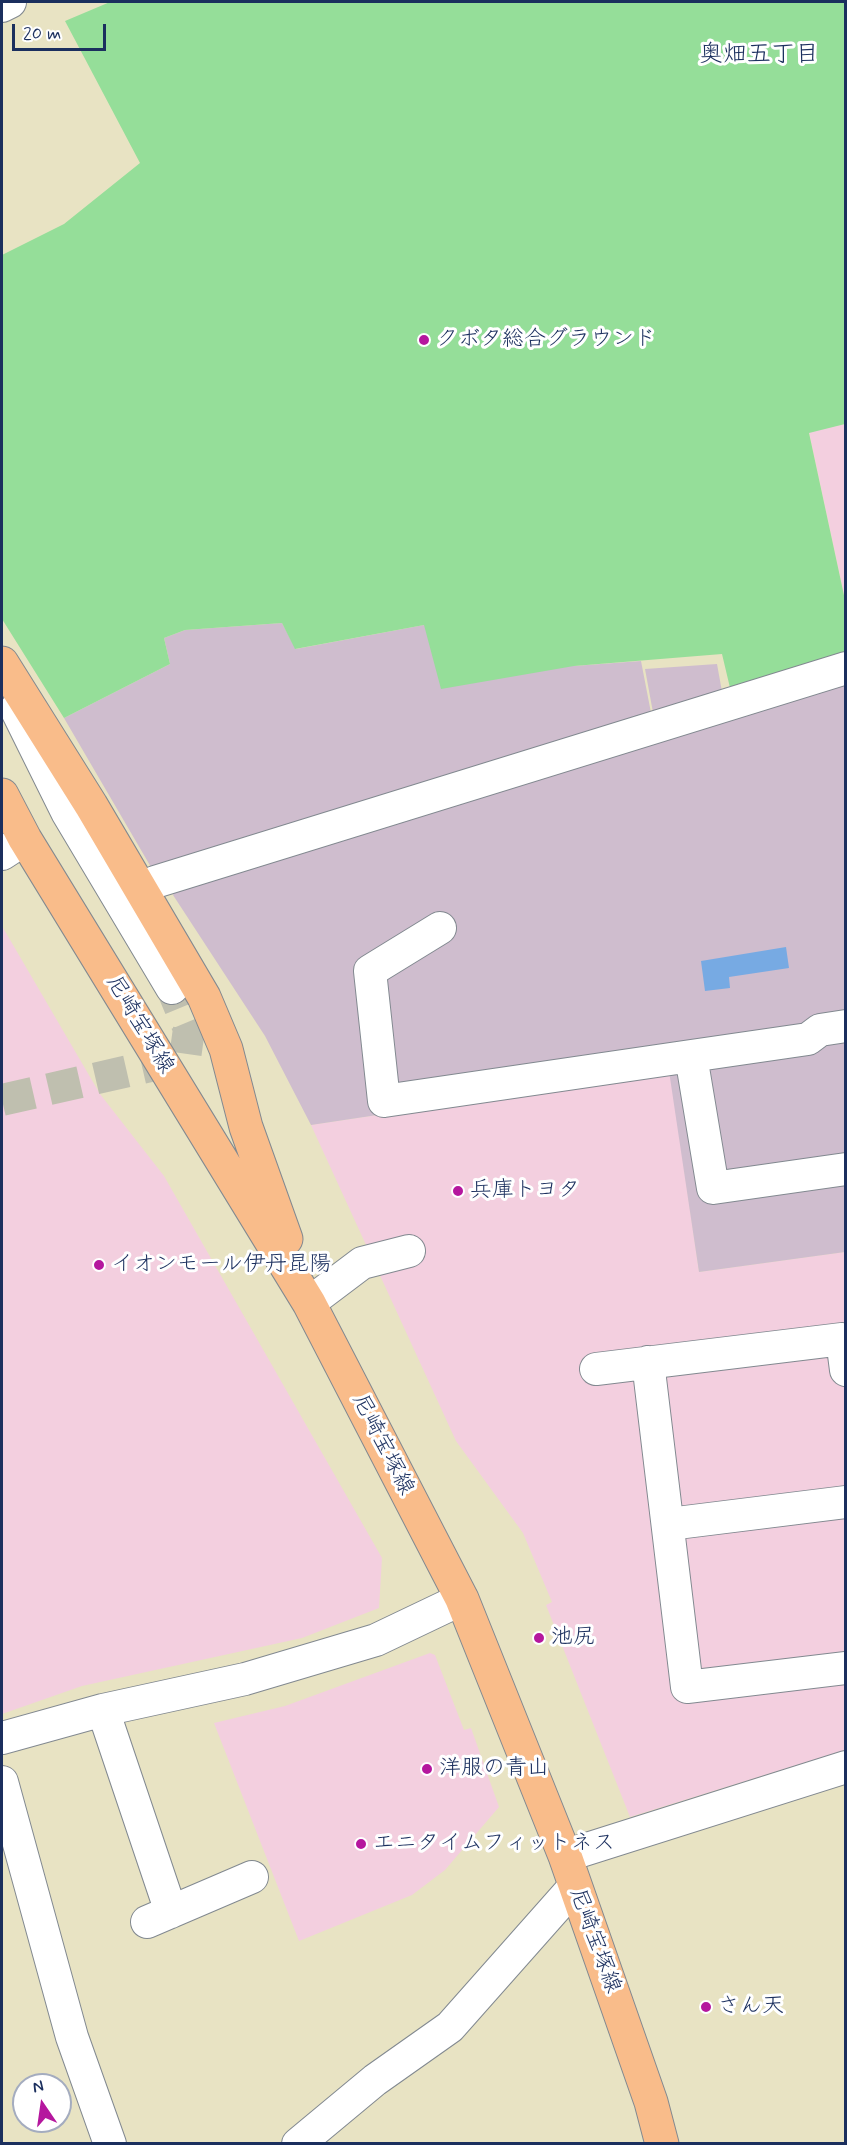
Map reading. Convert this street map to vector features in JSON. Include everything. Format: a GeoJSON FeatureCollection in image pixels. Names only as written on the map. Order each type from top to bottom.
{"type":"FeatureCollection","features":[{"type":"Feature","properties":{"kind":"main road"},"geometry":{"type":"LineString","coordinates":[[2,663],[204,997],[226,1049],[246,1127],[309,1303]]}},
{"type":"Feature","properties":{"kind":"main road","name":"尼崎宝塚線"},"geometry":{"type":"LineString","coordinates":[[2,795],[13,847],[309,1303],[462,1599],[569,1872],[651,2102],[662,2144]]}},
{"type":"Feature","properties":{"kind":"street"},"geometry":{"type":"LineString","coordinates":[[2,6],[10,2]]}},
{"type":"Feature","properties":{"kind":"street"},"geometry":{"type":"LineString","coordinates":[[141,890],[155,882],[846,668]]}},
{"type":"Feature","properties":{"kind":"street"},"geometry":{"type":"LineString","coordinates":[[2,678],[67,812],[172,988]]}},
{"type":"Feature","properties":{"kind":"street"},"geometry":{"type":"LineString","coordinates":[[440,928],[370,971],[384,1101],[808,1039],[820,1030],[846,1026]]}},
{"type":"Feature","properties":{"kind":"street"},"geometry":{"type":"LineString","coordinates":[[691,1056],[713,1188],[846,1169]]}},
{"type":"Feature","properties":{"kind":"street"},"geometry":{"type":"LineString","coordinates":[[309,1303],[362,1263],[409,1251]]}},
{"type":"Feature","properties":{"kind":"street"},"geometry":{"type":"LineString","coordinates":[[596,1369],[842,1339],[846,1370]]}},
{"type":"Feature","properties":{"kind":"street"},"geometry":{"type":"LineString","coordinates":[[648,1362],[687,1687],[846,1668]]}},
{"type":"Feature","properties":{"kind":"street"},"geometry":{"type":"LineString","coordinates":[[669,1524],[846,1502]]}},
{"type":"Feature","properties":{"kind":"street"},"geometry":{"type":"LineString","coordinates":[[2,1738],[103,1710],[245,1678],[376,1640],[462,1599]]}},
{"type":"Feature","properties":{"kind":"street"},"geometry":{"type":"LineString","coordinates":[[103,1710],[159,1917],[252,1876]]}},
{"type":"Feature","properties":{"kind":"street"},"geometry":{"type":"LineString","coordinates":[[298,2144],[375,2080],[450,2027],[569,1872],[846,1767]]}},
{"type":"Feature","properties":{"kind":"street"},"geometry":{"type":"LineString","coordinates":[[2,1782],[14,1876],[72,2037],[82,2112],[110,2144]]}},
{"type":"Feature","properties":{"kind":"shaded area"},"geometry":{"type":"Polygon","coordinates":[[[845,424],[845,599],[809,432],[845,424]]]}},
{"type":"Feature","properties":{"kind":"shaded area"},"geometry":{"type":"Polygon","coordinates":[[[282,623],[296,649],[424,625],[574,666],[641,661],[652,718],[155,874],[64,718],[170,664],[164,638],[185,630],[282,623]]]}},
{"type":"Feature","properties":{"kind":"shaded area"},"geometry":{"type":"Polygon","coordinates":[[[717,664],[723,697],[654,718],[645,669],[717,664]]]}},
{"type":"Feature","properties":{"kind":"shaded area"},"geometry":{"type":"Polygon","coordinates":[[[845,677],[845,1252],[699,1272],[669,1071],[311,1125],[265,1036],[173,895],[179,883],[845,677]]]}},
{"type":"Feature","properties":{"kind":"shaded area","name":"イオンモール伊丹昆陽"},"geometry":{"type":"Polygon","coordinates":[[[2,926],[100,1094],[164,1176],[382,1558],[379,1608],[302,1638],[82,1686],[2,1714],[2,926]]]}},
{"type":"Feature","properties":{"kind":"shaded area"},"geometry":{"type":"Polygon","coordinates":[[[670,1071],[699,1272],[845,1252],[845,1750],[630,1817],[546,1605],[552,1602],[523,1533],[456,1441],[311,1125],[670,1071]]]}},
{"type":"Feature","properties":{"kind":"shaded area"},"geometry":{"type":"Polygon","coordinates":[[[430,1653],[435,1655],[464,1730],[471,1728],[499,1807],[445,1870],[412,1895],[299,1941],[214,1723],[285,1706],[430,1653]]]}},
{"type":"Feature","properties":{"kind":"green space","name":"クボタ総合グラウンド"},"geometry":{"type":"Polygon","coordinates":[[[110,2],[845,2],[845,424],[809,433],[845,600],[845,660],[731,692],[722,654],[574,666],[441,689],[424,625],[295,649],[282,623],[185,630],[164,638],[170,664],[64,718],[2,619],[2,255],[64,224],[140,163],[65,21],[110,2]]]}},
{"type":"Feature","properties":{"kind":"water"},"geometry":{"type":"Polygon","coordinates":[[[786,947],[789,968],[729,977],[730,988],[705,991],[701,961],[786,947]]]}},
{"type":"Feature","properties":{"kind":"tunnel"},"geometry":{"type":"LineString","coordinates":[[2,1100],[185,1058],[189,1029],[172,988]]}},
{"type":"Feature","properties":{"kind":"place","name":"クボタ総合グラウンド"},"geometry":{"type":"Point","coordinates":[424,340]}},
{"type":"Feature","properties":{"kind":"place","name":"兵庫トヨタ"},"geometry":{"type":"Point","coordinates":[458,1191]}},
{"type":"Feature","properties":{"kind":"place","name":"イオンモール伊丹昆陽"},"geometry":{"type":"Point","coordinates":[99,1265]}},
{"type":"Feature","properties":{"kind":"place","name":"池尻"},"geometry":{"type":"Point","coordinates":[539,1638]}},
{"type":"Feature","properties":{"kind":"place","name":"洋服の青山"},"geometry":{"type":"Point","coordinates":[427,1769]}},
{"type":"Feature","properties":{"kind":"place","name":"エニタイムフィットネス"},"geometry":{"type":"Point","coordinates":[361,1844]}},
{"type":"Feature","properties":{"kind":"place","name":"さん天"},"geometry":{"type":"Point","coordinates":[706,2007]}},
{"type":"Feature","properties":{"kind":"district","name":"奥畑五丁目"},"geometry":{"type":"Point","coordinates":[759,56]}}]}
